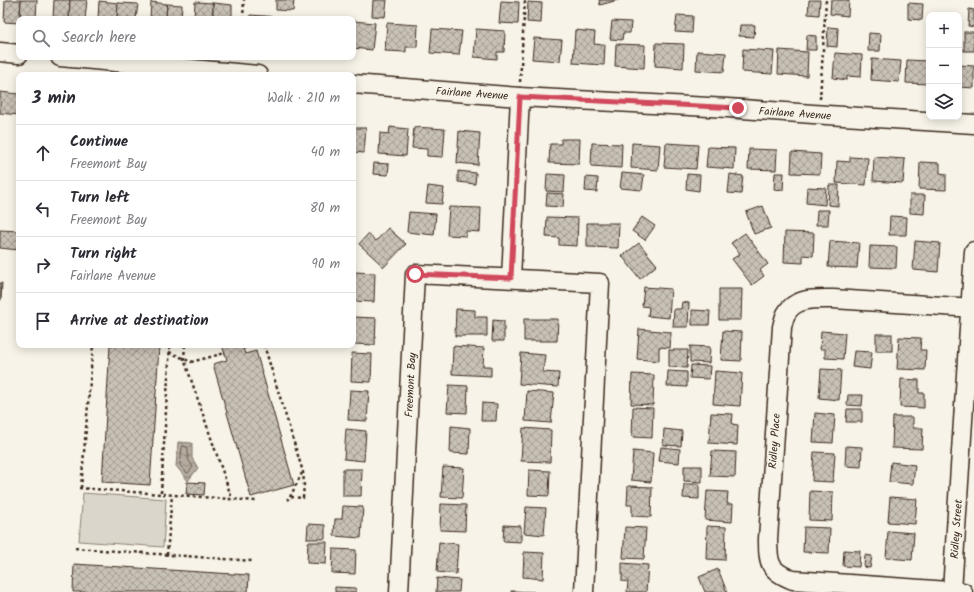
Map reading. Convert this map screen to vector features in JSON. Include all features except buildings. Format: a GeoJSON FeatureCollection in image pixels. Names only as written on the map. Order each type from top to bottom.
{"type":"FeatureCollection","features":[{"type":"Feature","properties":{"kind":"street"},"geometry":{"type":"LineString","coordinates":[[0,52],[16,54]]}},
{"type":"Feature","properties":{"kind":"street"},"geometry":{"type":"LineString","coordinates":[[93,60],[225,72]]}},
{"type":"Feature","properties":{"kind":"street","name":"Fairlane Avenue"},"geometry":{"type":"LineString","coordinates":[[356,84],[520,97],[728,108],[974,124]]}},
{"type":"Feature","properties":{"kind":"street"},"geometry":{"type":"LineString","coordinates":[[511,278],[520,97]]}},
{"type":"Feature","properties":{"kind":"street","name":"Ridley Street"},"geometry":{"type":"LineString","coordinates":[[958,592],[974,251]]}},
{"type":"Feature","properties":{"kind":"street","name":"Freemont Bay"},"geometry":{"type":"LineString","coordinates":[[399,592],[415,274],[600,283],[584,592]]}},
{"type":"Feature","properties":{"kind":"street","name":"Ridley Place"},"geometry":{"type":"LineString","coordinates":[[958,592],[793,580],[781,576],[775,571],[770,563],[768,539],[782,327],[786,314],[792,306],[803,300],[833,299],[972,308]]}},
{"type":"Feature","properties":{"kind":"path"},"geometry":{"type":"LineString","coordinates":[[243,16],[244,0]]}},
{"type":"Feature","properties":{"kind":"path"},"geometry":{"type":"LineString","coordinates":[[520,97],[525,0]]}},
{"type":"Feature","properties":{"kind":"path"},"geometry":{"type":"LineString","coordinates":[[819,115],[826,0]]}},
{"type":"Feature","properties":{"kind":"path"},"geometry":{"type":"LineString","coordinates":[[94,348],[80,488],[257,501]]}},
{"type":"Feature","properties":{"kind":"path"},"geometry":{"type":"LineString","coordinates":[[161,494],[170,348]]}},
{"type":"Feature","properties":{"kind":"path"},"geometry":{"type":"LineString","coordinates":[[185,348],[184,359],[232,499]]}},
{"type":"Feature","properties":{"kind":"path"},"geometry":{"type":"LineString","coordinates":[[265,348],[303,472],[303,498],[290,497]]}},
{"type":"Feature","properties":{"kind":"path"},"geometry":{"type":"LineString","coordinates":[[170,352],[191,362],[225,353]]}},
{"type":"Feature","properties":{"kind":"path"},"geometry":{"type":"LineString","coordinates":[[287,500],[303,472]]}},
{"type":"Feature","properties":{"kind":"path"},"geometry":{"type":"LineString","coordinates":[[167,555],[172,494]]}},
{"type":"Feature","properties":{"kind":"path"},"geometry":{"type":"LineString","coordinates":[[74,548],[253,561]]}},
{"type":"Feature","properties":{"kind":"shaded area"},"geometry":{"type":"Polygon","coordinates":[[[83,493],[166,499],[163,547],[79,541],[83,493]]]}},
{"type":"Feature","properties":{"kind":"water"},"geometry":{"type":"Polygon","coordinates":[[[178,442],[192,443],[192,458],[198,468],[188,481],[176,466],[178,442]]]}},
{"type":"Feature","properties":{"kind":"route"},"geometry":{"type":"LineString","coordinates":[[415,274],[511,278],[520,97],[738,108]]}}]}
